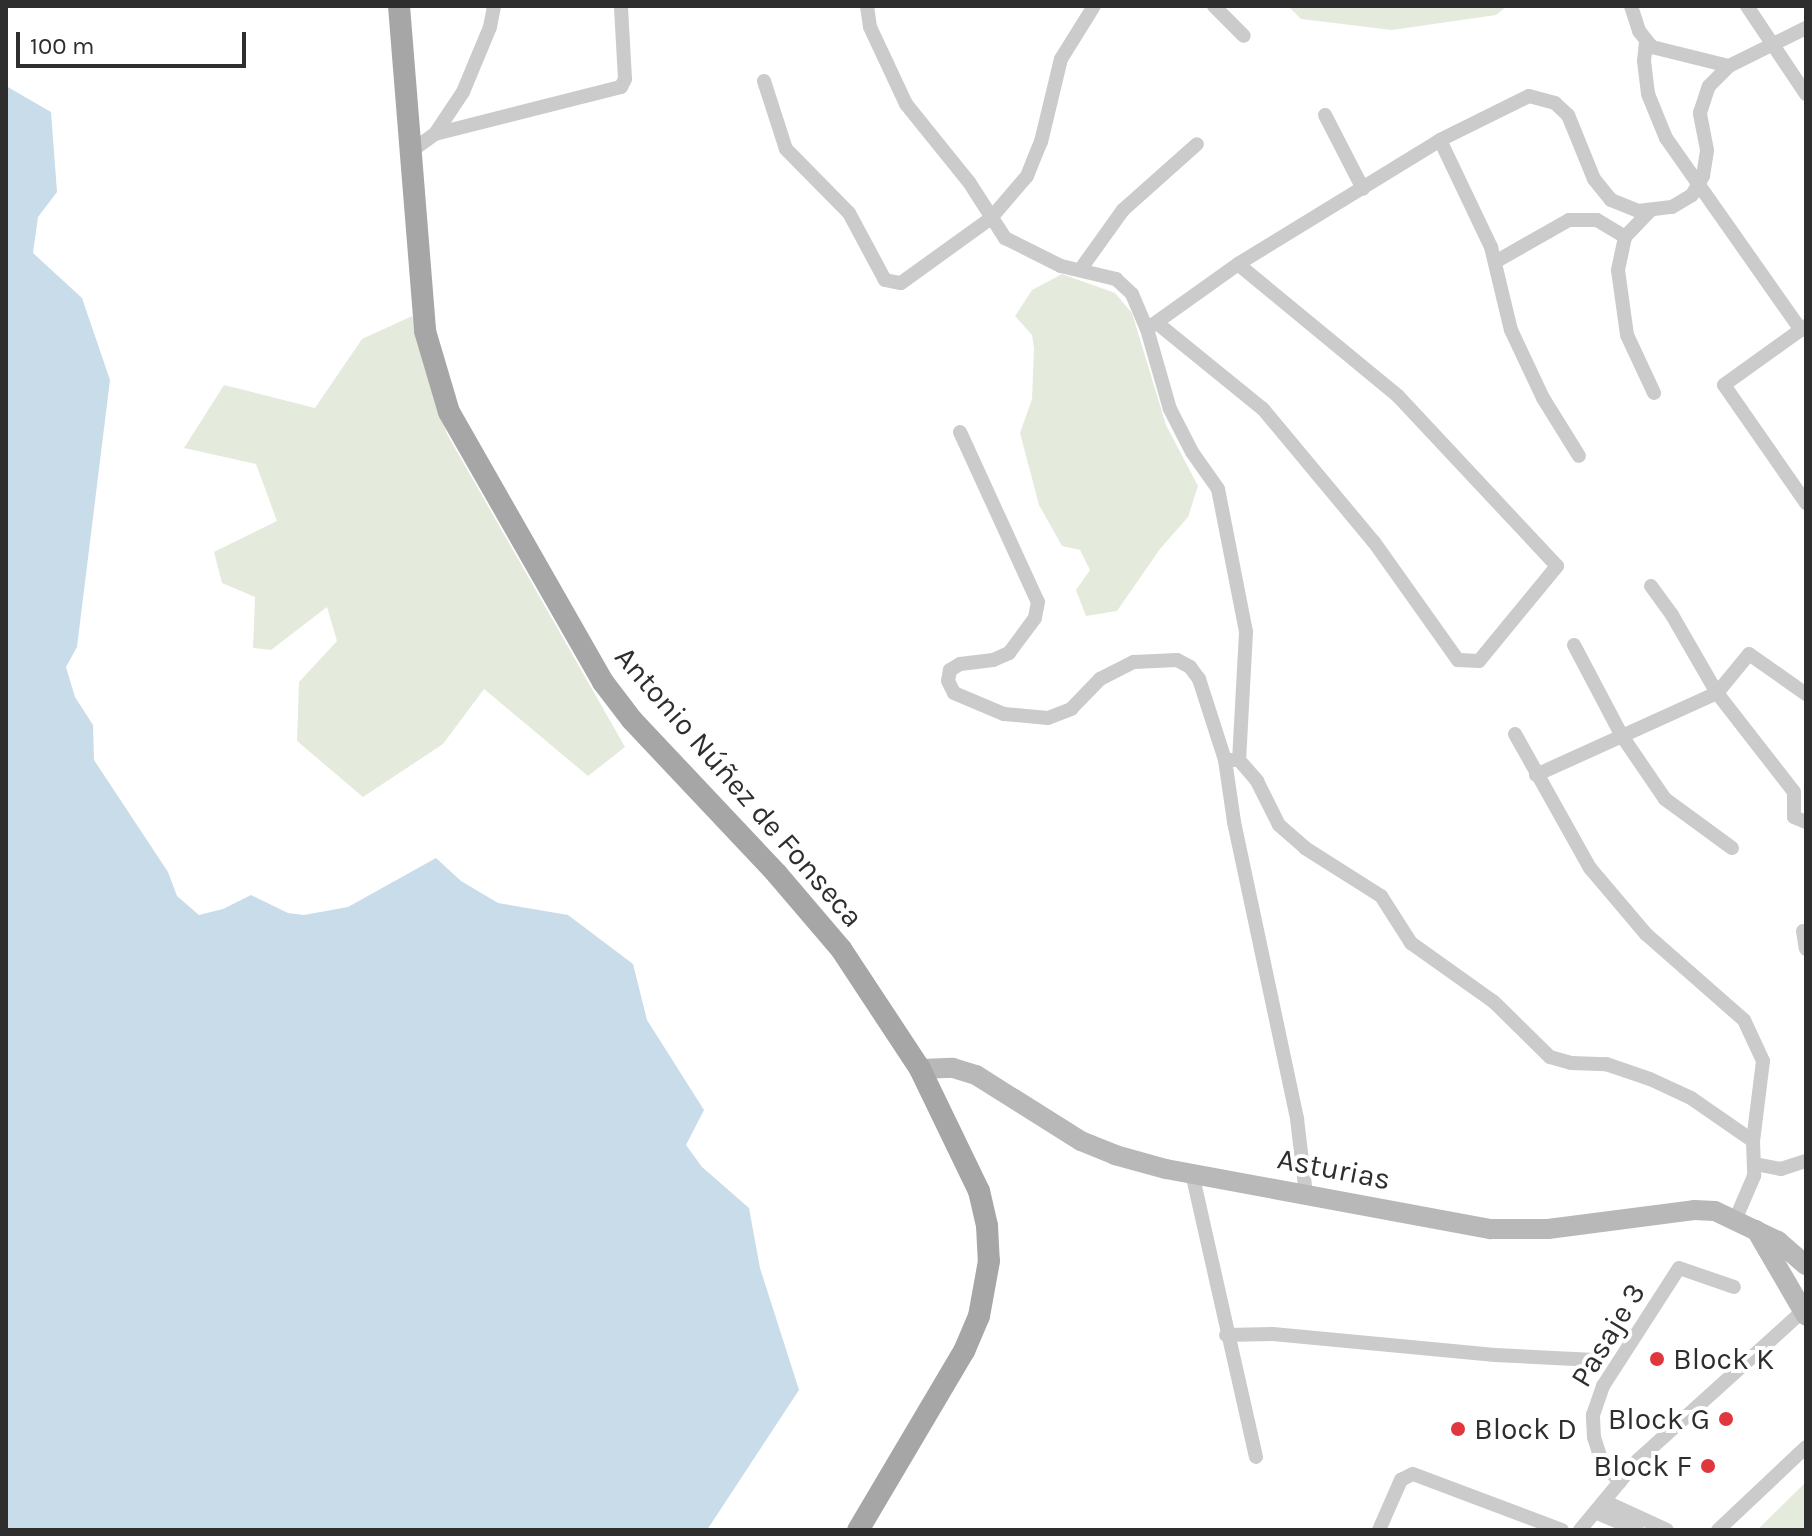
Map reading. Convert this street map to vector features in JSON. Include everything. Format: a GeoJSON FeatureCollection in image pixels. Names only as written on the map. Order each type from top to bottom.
{"type":"FeatureCollection","features":[{"type":"Feature","properties":{"kind":"main road","name":"Antonio Núñez de Fonseca"},"geometry":{"type":"LineString","coordinates":[[399,6],[425,331],[440,390],[460,433],[603,682],[632,720],[818,920],[868,986],[920,1069],[979,1191],[989,1243],[987,1280],[979,1316],[964,1351],[858,1530]]}},
{"type":"Feature","properties":{"kind":"street"},"geometry":{"type":"LineString","coordinates":[[410,152],[435,134],[463,92],[490,27],[494,6]]}},
{"type":"Feature","properties":{"kind":"street"},"geometry":{"type":"LineString","coordinates":[[867,6],[870,27],[906,104],[969,182],[1005,238],[1061,266],[1116,279],[1132,294],[1152,326],[1170,409],[1192,452],[1218,489],[1241,591],[1247,652],[1232,760],[1234,822],[1297,1119],[1306,1194]]}},
{"type":"Feature","properties":{"kind":"street"},"geometry":{"type":"LineString","coordinates":[[764,81],[786,149],[849,213],[885,280],[901,283],[991,218],[1027,176],[1041,142],[1061,59],[1094,6]]}},
{"type":"Feature","properties":{"kind":"street"},"geometry":{"type":"LineString","coordinates":[[1214,6],[1244,36]]}},
{"type":"Feature","properties":{"kind":"street"},"geometry":{"type":"LineString","coordinates":[[1631,6],[1646,42],[1645,78],[1652,109],[1666,138],[1804,328],[1724,385],[1806,503]]}},
{"type":"Feature","properties":{"kind":"street"},"geometry":{"type":"LineString","coordinates":[[1747,6],[1806,94]]}},
{"type":"Feature","properties":{"kind":"street"},"geometry":{"type":"LineString","coordinates":[[435,134],[621,87],[625,79],[621,8]]}},
{"type":"Feature","properties":{"kind":"street"},"geometry":{"type":"LineString","coordinates":[[1152,326],[1238,264],[1440,140],[1529,96],[1547,99],[1568,115],[1594,179],[1611,200],[1628,208],[1649,212],[1672,207],[1700,187],[1707,150],[1701,123],[1701,103],[1709,86],[1729,66],[1806,28]]}},
{"type":"Feature","properties":{"kind":"street"},"geometry":{"type":"LineString","coordinates":[[1646,42],[1652,47],[1729,66]]}},
{"type":"Feature","properties":{"kind":"street"},"geometry":{"type":"LineString","coordinates":[[1325,115],[1363,189]]}},
{"type":"Feature","properties":{"kind":"street"},"geometry":{"type":"LineString","coordinates":[[1440,140],[1495,262],[1511,330],[1543,398],[1579,456]]}},
{"type":"Feature","properties":{"kind":"street"},"geometry":{"type":"LineString","coordinates":[[1080,270],[1123,210],[1197,144]]}},
{"type":"Feature","properties":{"kind":"street"},"geometry":{"type":"LineString","coordinates":[[1649,212],[1625,237],[1618,270],[1624,325],[1634,356],[1654,393]]}},
{"type":"Feature","properties":{"kind":"street"},"geometry":{"type":"LineString","coordinates":[[1495,262],[1560,223],[1578,218],[1606,224],[1625,237]]}},
{"type":"Feature","properties":{"kind":"street"},"geometry":{"type":"LineString","coordinates":[[1152,326],[1263,409],[1374,542],[1458,660],[1479,661],[1557,566],[1398,396],[1238,264]]}},
{"type":"Feature","properties":{"kind":"street"},"geometry":{"type":"LineString","coordinates":[[960,432],[1038,602],[1035,618],[1016,647],[993,660],[955,666],[948,676],[950,690],[988,710],[1048,718],[1071,709],[1100,679],[1122,666],[1148,660],[1177,660],[1190,667],[1199,679],[1232,760],[1257,781],[1279,825],[1305,848],[1381,896],[1411,943],[1494,1002],[1550,1057],[1571,1063],[1606,1064],[1650,1079],[1691,1098],[1753,1141]]}},
{"type":"Feature","properties":{"kind":"street"},"geometry":{"type":"LineString","coordinates":[[1651,586],[1672,615],[1717,693],[1794,792],[1794,817],[1806,822]]}},
{"type":"Feature","properties":{"kind":"street"},"geometry":{"type":"LineString","coordinates":[[1574,645],[1622,736],[1665,799],[1732,848]]}},
{"type":"Feature","properties":{"kind":"street"},"geometry":{"type":"LineString","coordinates":[[1536,775],[1717,693],[1749,654],[1805,691]]}},
{"type":"Feature","properties":{"kind":"street"},"geometry":{"type":"LineString","coordinates":[[1515,734],[1574,843],[1608,892],[1646,934],[1744,1020],[1763,1061],[1753,1141],[1755,1164],[1750,1191],[1736,1218]]}},
{"type":"Feature","properties":{"kind":"street"},"geometry":{"type":"LineString","coordinates":[[1803,931],[1806,949]]}},
{"type":"Feature","properties":{"kind":"street","name":"Asturias"},"geometry":{"type":"LineString","coordinates":[[920,1069],[953,1068],[976,1075],[1098,1148],[1140,1164],[1470,1226],[1511,1230],[1548,1229],[1694,1210],[1736,1218],[1778,1241],[1806,1265]]}},
{"type":"Feature","properties":{"kind":"street"},"geometry":{"type":"LineString","coordinates":[[1755,1164],[1781,1169],[1806,1161]]}},
{"type":"Feature","properties":{"kind":"street"},"geometry":{"type":"LineString","coordinates":[[1192,1173],[1226,1335],[1256,1457]]}},
{"type":"Feature","properties":{"kind":"street","name":"Asturias"},"geometry":{"type":"LineString","coordinates":[[1756,1230],[1805,1312]]}},
{"type":"Feature","properties":{"kind":"street","name":"Pasaje 3"},"geometry":{"type":"LineString","coordinates":[[1620,1482],[1602,1462],[1594,1437],[1593,1415],[1603,1386],[1679,1268],[1734,1287]]}},
{"type":"Feature","properties":{"kind":"street"},"geometry":{"type":"LineString","coordinates":[[1580,1530],[1638,1460],[1805,1312]]}},
{"type":"Feature","properties":{"kind":"street"},"geometry":{"type":"LineString","coordinates":[[1226,1335],[1273,1334],[1495,1355],[1595,1360]]}},
{"type":"Feature","properties":{"kind":"street"},"geometry":{"type":"LineString","coordinates":[[1718,1530],[1806,1447]]}},
{"type":"Feature","properties":{"kind":"street"},"geometry":{"type":"LineString","coordinates":[[1379,1530],[1401,1480],[1413,1474],[1562,1530]]}},
{"type":"Feature","properties":{"kind":"street"},"geometry":{"type":"LineString","coordinates":[[1599,1506],[1637,1530]]}},
{"type":"Feature","properties":{"kind":"street"},"geometry":{"type":"LineString","coordinates":[[1599,1506],[1667,1530]]}},
{"type":"Feature","properties":{"kind":"shaded area"},"geometry":{"type":"Polygon","coordinates":[[[1288,6],[1507,6],[1496,15],[1392,30],[1301,19],[1288,6]]]}},
{"type":"Feature","properties":{"kind":"shaded area"},"geometry":{"type":"Polygon","coordinates":[[[1062,274],[1115,293],[1132,313],[1166,425],[1198,486],[1188,517],[1160,549],[1117,611],[1086,616],[1076,590],[1090,570],[1080,550],[1062,546],[1039,505],[1020,433],[1032,399],[1034,348],[1032,335],[1015,316],[1032,290],[1062,274]]]}},
{"type":"Feature","properties":{"kind":"shaded area"},"geometry":{"type":"Polygon","coordinates":[[[412,316],[447,434],[625,747],[588,776],[484,689],[443,744],[363,797],[297,741],[299,682],[337,641],[327,607],[271,650],[253,648],[255,597],[222,583],[214,552],[277,521],[256,464],[184,448],[224,385],[315,408],[362,339],[412,316]]]}},
{"type":"Feature","properties":{"kind":"shaded area"},"geometry":{"type":"Polygon","coordinates":[[[1806,1482],[1806,1530],[1759,1528],[1806,1482]]]}},
{"type":"Feature","properties":{"kind":"water"},"geometry":{"type":"Polygon","coordinates":[[[6,86],[51,112],[57,192],[38,217],[33,253],[82,298],[110,380],[77,647],[66,667],[75,697],[93,725],[94,760],[168,872],[177,896],[199,915],[223,909],[251,895],[288,913],[304,915],[348,907],[436,858],[461,881],[498,903],[568,915],[633,964],[647,1020],[704,1110],[686,1145],[702,1167],[749,1208],[760,1268],[799,1390],[707,1530],[6,1530],[6,86]]]}},
{"type":"Feature","properties":{"kind":"place","name":"Block K"},"geometry":{"type":"Point","coordinates":[1657,1359]}},
{"type":"Feature","properties":{"kind":"place","name":"Block G"},"geometry":{"type":"Point","coordinates":[1726,1419]}},
{"type":"Feature","properties":{"kind":"place","name":"Block D"},"geometry":{"type":"Point","coordinates":[1458,1429]}},
{"type":"Feature","properties":{"kind":"place","name":"Block F"},"geometry":{"type":"Point","coordinates":[1708,1466]}}]}
